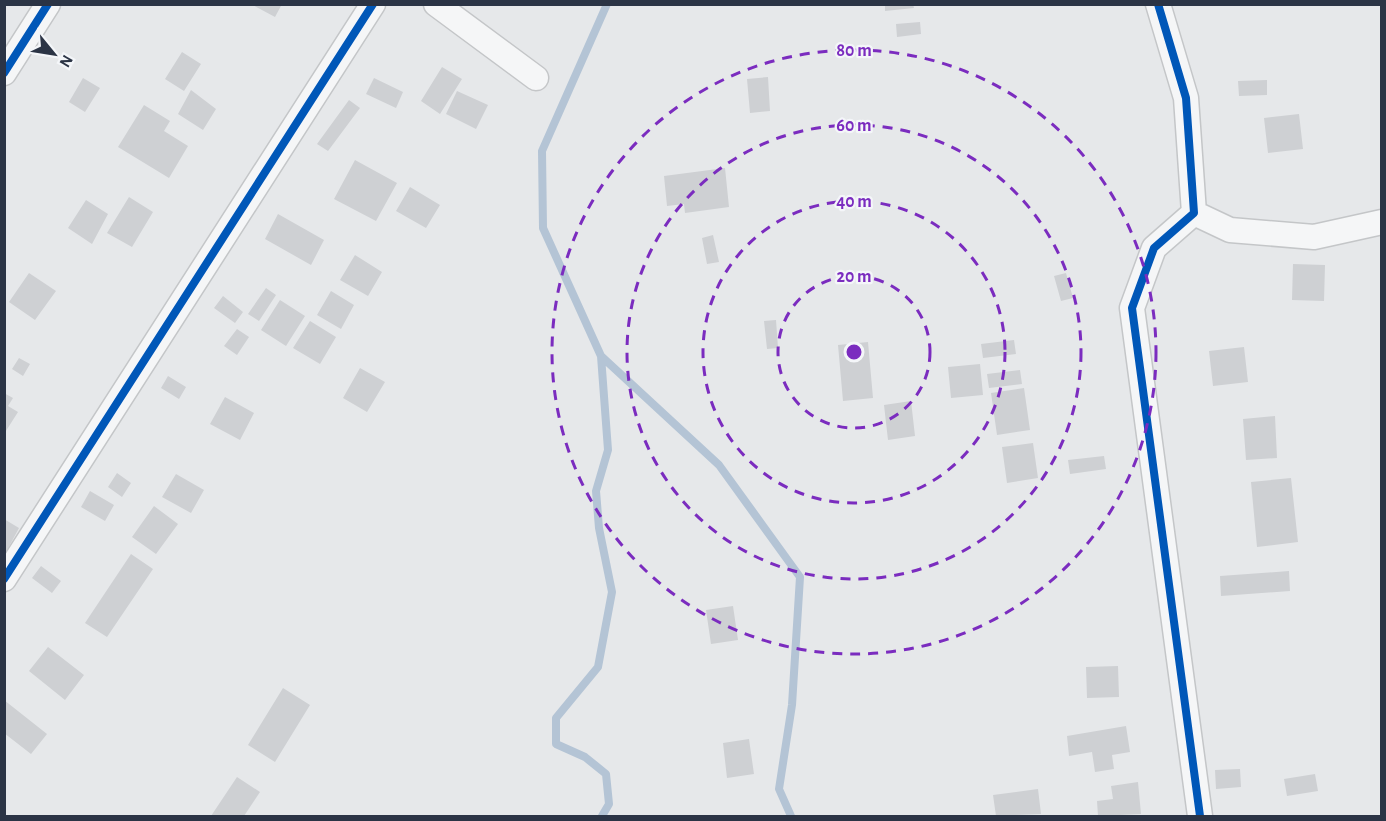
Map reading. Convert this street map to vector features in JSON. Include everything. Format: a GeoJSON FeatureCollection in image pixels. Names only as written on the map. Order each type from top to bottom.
{"type":"FeatureCollection","features":[{"type":"Feature","properties":{"kind":"street"},"geometry":{"type":"LineString","coordinates":[[4,73],[48,4]]}},
{"type":"Feature","properties":{"kind":"street"},"geometry":{"type":"LineString","coordinates":[[4,579],[373,4]]}},
{"type":"Feature","properties":{"kind":"street"},"geometry":{"type":"LineString","coordinates":[[436,4],[536,78]]}},
{"type":"Feature","properties":{"kind":"street"},"geometry":{"type":"LineString","coordinates":[[1158,4],[1186,98],[1194,213]]}},
{"type":"Feature","properties":{"kind":"street"},"geometry":{"type":"LineString","coordinates":[[1194,213],[1230,230],[1314,237],[1382,222]]}},
{"type":"Feature","properties":{"kind":"street"},"geometry":{"type":"LineString","coordinates":[[1194,213],[1154,248],[1132,308],[1200,816]]}},
{"type":"Feature","properties":{"kind":"building"},"geometry":{"type":"Polygon","coordinates":[[[251,4],[282,4],[275,17],[251,4]]]}},
{"type":"Feature","properties":{"kind":"building"},"geometry":{"type":"Polygon","coordinates":[[[885,4],[913,4],[914,8],[885,11],[885,4]]]}},
{"type":"Feature","properties":{"kind":"building"},"geometry":{"type":"Polygon","coordinates":[[[920,22],[921,34],[897,37],[896,24],[920,22]]]}},
{"type":"Feature","properties":{"kind":"building"},"geometry":{"type":"Polygon","coordinates":[[[182,52],[201,64],[184,91],[165,79],[182,52]]]}},
{"type":"Feature","properties":{"kind":"building"},"geometry":{"type":"Polygon","coordinates":[[[442,67],[462,79],[440,114],[421,101],[442,67]]]}},
{"type":"Feature","properties":{"kind":"building"},"geometry":{"type":"Polygon","coordinates":[[[768,77],[770,111],[750,113],[747,79],[768,77]]]}},
{"type":"Feature","properties":{"kind":"building"},"geometry":{"type":"Polygon","coordinates":[[[83,78],[100,88],[85,112],[69,102],[83,78]]]}},
{"type":"Feature","properties":{"kind":"building"},"geometry":{"type":"Polygon","coordinates":[[[374,78],[403,92],[396,108],[366,94],[374,78]]]}},
{"type":"Feature","properties":{"kind":"building"},"geometry":{"type":"Polygon","coordinates":[[[1267,80],[1267,95],[1239,96],[1238,81],[1267,80]]]}},
{"type":"Feature","properties":{"kind":"building"},"geometry":{"type":"Polygon","coordinates":[[[191,90],[216,109],[203,130],[178,114],[191,90]]]}},
{"type":"Feature","properties":{"kind":"building"},"geometry":{"type":"Polygon","coordinates":[[[457,91],[488,105],[476,129],[446,114],[457,91]]]}},
{"type":"Feature","properties":{"kind":"building"},"geometry":{"type":"Polygon","coordinates":[[[349,100],[360,108],[328,151],[317,144],[349,100]]]}},
{"type":"Feature","properties":{"kind":"building"},"geometry":{"type":"Polygon","coordinates":[[[144,105],[170,121],[164,131],[188,146],[169,178],[118,147],[144,105]]]}},
{"type":"Feature","properties":{"kind":"building"},"geometry":{"type":"Polygon","coordinates":[[[1299,114],[1303,149],[1268,153],[1264,118],[1299,114]]]}},
{"type":"Feature","properties":{"kind":"building"},"geometry":{"type":"Polygon","coordinates":[[[355,160],[397,183],[376,221],[334,199],[355,160]]]}},
{"type":"Feature","properties":{"kind":"building"},"geometry":{"type":"Polygon","coordinates":[[[725,168],[729,207],[685,213],[684,204],[667,206],[664,176],[725,168]]]}},
{"type":"Feature","properties":{"kind":"building"},"geometry":{"type":"Polygon","coordinates":[[[410,187],[440,205],[426,228],[396,211],[410,187]]]}},
{"type":"Feature","properties":{"kind":"building"},"geometry":{"type":"Polygon","coordinates":[[[129,197],[153,212],[132,247],[107,233],[129,197]]]}},
{"type":"Feature","properties":{"kind":"building"},"geometry":{"type":"Polygon","coordinates":[[[86,200],[108,214],[92,244],[68,228],[86,200]]]}},
{"type":"Feature","properties":{"kind":"building"},"geometry":{"type":"Polygon","coordinates":[[[278,214],[324,240],[311,265],[265,239],[278,214]]]}},
{"type":"Feature","properties":{"kind":"building"},"geometry":{"type":"Polygon","coordinates":[[[713,235],[719,262],[707,264],[702,238],[713,235]]]}},
{"type":"Feature","properties":{"kind":"building"},"geometry":{"type":"Polygon","coordinates":[[[355,255],[382,272],[368,296],[340,280],[355,255]]]}},
{"type":"Feature","properties":{"kind":"building"},"geometry":{"type":"Polygon","coordinates":[[[1293,264],[1325,265],[1324,301],[1292,300],[1293,264]]]}},
{"type":"Feature","properties":{"kind":"building"},"geometry":{"type":"Polygon","coordinates":[[[29,273],[56,291],[35,320],[9,302],[29,273]]]}},
{"type":"Feature","properties":{"kind":"building"},"geometry":{"type":"Polygon","coordinates":[[[1066,273],[1073,298],[1061,301],[1054,276],[1066,273]]]}},
{"type":"Feature","properties":{"kind":"building"},"geometry":{"type":"Polygon","coordinates":[[[266,288],[276,295],[259,321],[248,314],[266,288]]]}},
{"type":"Feature","properties":{"kind":"building"},"geometry":{"type":"Polygon","coordinates":[[[331,291],[354,305],[341,329],[317,315],[331,291]]]}},
{"type":"Feature","properties":{"kind":"building"},"geometry":{"type":"Polygon","coordinates":[[[223,296],[243,312],[235,323],[214,308],[223,296]]]}},
{"type":"Feature","properties":{"kind":"building"},"geometry":{"type":"Polygon","coordinates":[[[280,300],[305,316],[286,346],[261,330],[280,300]]]}},
{"type":"Feature","properties":{"kind":"building"},"geometry":{"type":"Polygon","coordinates":[[[776,320],[778,348],[767,349],[764,321],[776,320]]]}},
{"type":"Feature","properties":{"kind":"building"},"geometry":{"type":"Polygon","coordinates":[[[310,321],[336,337],[320,364],[293,348],[310,321]]]}},
{"type":"Feature","properties":{"kind":"building"},"geometry":{"type":"Polygon","coordinates":[[[237,329],[249,337],[237,355],[224,346],[237,329]]]}},
{"type":"Feature","properties":{"kind":"building"},"geometry":{"type":"Polygon","coordinates":[[[1014,340],[1016,354],[983,358],[981,344],[1014,340]]]}},
{"type":"Feature","properties":{"kind":"building"},"geometry":{"type":"Polygon","coordinates":[[[868,342],[873,398],[843,401],[838,345],[868,342]]]}},
{"type":"Feature","properties":{"kind":"building"},"geometry":{"type":"Polygon","coordinates":[[[1244,347],[1248,382],[1213,386],[1209,351],[1244,347]]]}},
{"type":"Feature","properties":{"kind":"building"},"geometry":{"type":"Polygon","coordinates":[[[19,358],[30,364],[23,376],[12,369],[19,358]]]}},
{"type":"Feature","properties":{"kind":"building"},"geometry":{"type":"Polygon","coordinates":[[[980,364],[983,395],[951,398],[948,367],[980,364]]]}},
{"type":"Feature","properties":{"kind":"building"},"geometry":{"type":"Polygon","coordinates":[[[360,368],[385,382],[367,412],[343,398],[360,368]]]}},
{"type":"Feature","properties":{"kind":"building"},"geometry":{"type":"Polygon","coordinates":[[[1020,370],[1022,384],[989,388],[987,374],[1020,370]]]}},
{"type":"Feature","properties":{"kind":"building"},"geometry":{"type":"Polygon","coordinates":[[[168,376],[186,387],[179,399],[161,388],[168,376]]]}},
{"type":"Feature","properties":{"kind":"building"},"geometry":{"type":"Polygon","coordinates":[[[1024,388],[1030,430],[997,435],[991,393],[1024,388]]]}},
{"type":"Feature","properties":{"kind":"building"},"geometry":{"type":"Polygon","coordinates":[[[4,393],[13,398],[8,406],[18,412],[4,434],[4,393]]]}},
{"type":"Feature","properties":{"kind":"building"},"geometry":{"type":"Polygon","coordinates":[[[225,397],[254,413],[240,440],[210,424],[225,397]]]}},
{"type":"Feature","properties":{"kind":"building"},"geometry":{"type":"Polygon","coordinates":[[[911,401],[915,436],[888,440],[884,405],[911,401]]]}},
{"type":"Feature","properties":{"kind":"building"},"geometry":{"type":"Polygon","coordinates":[[[1275,416],[1277,458],[1246,460],[1243,419],[1275,416]]]}},
{"type":"Feature","properties":{"kind":"building"},"geometry":{"type":"Polygon","coordinates":[[[1033,443],[1038,478],[1007,483],[1002,447],[1033,443]]]}},
{"type":"Feature","properties":{"kind":"building"},"geometry":{"type":"Polygon","coordinates":[[[1104,456],[1106,469],[1070,474],[1068,460],[1104,456]]]}},
{"type":"Feature","properties":{"kind":"building"},"geometry":{"type":"Polygon","coordinates":[[[117,473],[131,483],[122,497],[108,487],[117,473]]]}},
{"type":"Feature","properties":{"kind":"building"},"geometry":{"type":"Polygon","coordinates":[[[176,474],[204,490],[191,513],[162,497],[176,474]]]}},
{"type":"Feature","properties":{"kind":"building"},"geometry":{"type":"Polygon","coordinates":[[[1291,478],[1298,542],[1257,547],[1251,482],[1291,478]]]}},
{"type":"Feature","properties":{"kind":"building"},"geometry":{"type":"Polygon","coordinates":[[[90,491],[114,505],[105,521],[81,507],[90,491]]]}},
{"type":"Feature","properties":{"kind":"building"},"geometry":{"type":"Polygon","coordinates":[[[154,506],[178,524],[156,554],[132,537],[154,506]]]}},
{"type":"Feature","properties":{"kind":"building"},"geometry":{"type":"Polygon","coordinates":[[[4,519],[19,528],[6,552],[4,551],[4,519]]]}},
{"type":"Feature","properties":{"kind":"building"},"geometry":{"type":"Polygon","coordinates":[[[131,554],[153,569],[107,637],[85,623],[131,554]]]}},
{"type":"Feature","properties":{"kind":"building"},"geometry":{"type":"Polygon","coordinates":[[[41,566],[61,581],[52,593],[32,578],[41,566]]]}},
{"type":"Feature","properties":{"kind":"building"},"geometry":{"type":"Polygon","coordinates":[[[1289,571],[1290,591],[1221,596],[1220,576],[1289,571]]]}},
{"type":"Feature","properties":{"kind":"building"},"geometry":{"type":"Polygon","coordinates":[[[733,606],[738,640],[711,644],[706,610],[733,606]]]}},
{"type":"Feature","properties":{"kind":"building"},"geometry":{"type":"Polygon","coordinates":[[[48,647],[84,675],[65,700],[29,671],[48,647]]]}},
{"type":"Feature","properties":{"kind":"building"},"geometry":{"type":"Polygon","coordinates":[[[1118,666],[1119,697],[1087,698],[1086,667],[1118,666]]]}},
{"type":"Feature","properties":{"kind":"building"},"geometry":{"type":"Polygon","coordinates":[[[283,688],[310,705],[275,762],[248,745],[283,688]]]}},
{"type":"Feature","properties":{"kind":"building"},"geometry":{"type":"Polygon","coordinates":[[[4,700],[47,734],[31,754],[4,733],[4,700]]]}},
{"type":"Feature","properties":{"kind":"building"},"geometry":{"type":"Polygon","coordinates":[[[1126,726],[1130,752],[1112,755],[1114,769],[1095,772],[1092,752],[1069,756],[1067,736],[1126,726]]]}},
{"type":"Feature","properties":{"kind":"building"},"geometry":{"type":"Polygon","coordinates":[[[749,739],[754,774],[727,778],[723,743],[749,739]]]}},
{"type":"Feature","properties":{"kind":"building"},"geometry":{"type":"Polygon","coordinates":[[[1240,769],[1241,787],[1216,789],[1215,770],[1240,769]]]}},
{"type":"Feature","properties":{"kind":"building"},"geometry":{"type":"Polygon","coordinates":[[[1315,774],[1318,791],[1287,796],[1284,779],[1315,774]]]}},
{"type":"Feature","properties":{"kind":"building"},"geometry":{"type":"Polygon","coordinates":[[[237,777],[260,792],[244,816],[211,816],[237,777]]]}},
{"type":"Feature","properties":{"kind":"building"},"geometry":{"type":"Polygon","coordinates":[[[1138,782],[1141,814],[1098,816],[1097,801],[1113,799],[1111,786],[1138,782]]]}},
{"type":"Feature","properties":{"kind":"building"},"geometry":{"type":"Polygon","coordinates":[[[1038,789],[1041,814],[996,816],[993,795],[1038,789]]]}},
{"type":"Feature","properties":{"kind":"waterway"},"geometry":{"type":"LineString","coordinates":[[607,4],[542,151],[543,228],[601,356],[719,465],[800,577],[792,705],[779,789],[791,816]]}},
{"type":"Feature","properties":{"kind":"waterway"},"geometry":{"type":"LineString","coordinates":[[601,356],[608,450],[596,491],[599,528],[612,592],[598,667],[556,718],[556,744],[585,757],[606,774],[609,804],[602,816]]}},
{"type":"Feature","properties":{"kind":"cycle path"},"geometry":{"type":"LineString","coordinates":[[4,73],[48,4]]}},
{"type":"Feature","properties":{"kind":"cycle path"},"geometry":{"type":"LineString","coordinates":[[4,579],[373,4]]}},
{"type":"Feature","properties":{"kind":"cycle path"},"geometry":{"type":"LineString","coordinates":[[1158,4],[1186,98],[1194,213],[1154,248],[1132,308],[1200,816]]}}]}
